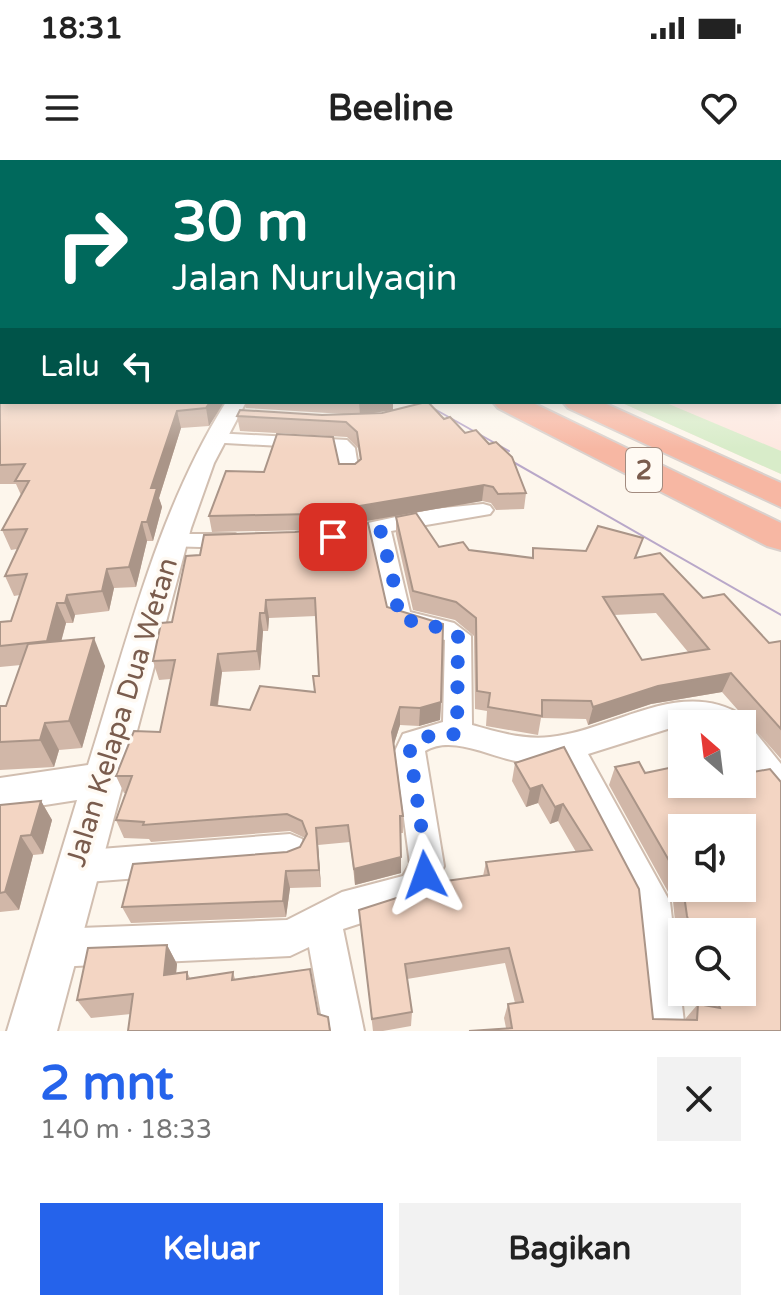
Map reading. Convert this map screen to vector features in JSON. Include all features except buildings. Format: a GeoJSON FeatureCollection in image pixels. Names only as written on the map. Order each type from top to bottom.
{"type":"FeatureCollection","features":[{"type":"Feature","properties":{"kind":"highway","name":"2"},"geometry":{"type":"LineString","coordinates":[[512,404],[781,538]]}},
{"type":"Feature","properties":{"kind":"highway","name":"2"},"geometry":{"type":"LineString","coordinates":[[582,404],[781,496]]}},
{"type":"Feature","properties":{"kind":"street"},"geometry":{"type":"LineString","coordinates":[[233,419],[341,444],[346,448],[349,473]]}},
{"type":"Feature","properties":{"kind":"street","name":"Jalan Kelapa Dua Wetan"},"geometry":{"type":"LineString","coordinates":[[32,1031],[75,867],[173,541],[233,419]]}},
{"type":"Feature","properties":{"kind":"street"},"geometry":{"type":"LineString","coordinates":[[316,540],[377,530],[433,515],[483,510]]}},
{"type":"Feature","properties":{"kind":"street"},"geometry":{"type":"LineString","coordinates":[[377,530],[393,579],[399,618],[445,629],[458,636],[457,734]]}},
{"type":"Feature","properties":{"kind":"street"},"geometry":{"type":"LineString","coordinates":[[173,541],[263,541]]}},
{"type":"Feature","properties":{"kind":"street"},"geometry":{"type":"LineString","coordinates":[[54,948],[290,938],[342,910],[399,896],[420,884],[427,866],[410,751],[421,737],[457,734],[527,750],[568,746],[668,717]]}},
{"type":"Feature","properties":{"kind":"street"},"geometry":{"type":"LineString","coordinates":[[568,746],[652,902],[665,1031]]}},
{"type":"Feature","properties":{"kind":"street"},"geometry":{"type":"LineString","coordinates":[[756,754],[781,787]]}},
{"type":"Feature","properties":{"kind":"street"},"geometry":{"type":"LineString","coordinates":[[0,795],[103,779]]}},
{"type":"Feature","properties":{"kind":"street"},"geometry":{"type":"LineString","coordinates":[[75,867],[290,850]]}},
{"type":"Feature","properties":{"kind":"street"},"geometry":{"type":"LineString","coordinates":[[323,921],[344,1031]]}},
{"type":"Feature","properties":{"kind":"shaded area"},"geometry":{"type":"Polygon","coordinates":[[[624,404],[781,404],[781,474],[624,404]]]}},
{"type":"Feature","properties":{"kind":"green space"},"geometry":{"type":"Polygon","coordinates":[[[624,404],[669,404],[781,451],[781,474],[624,404]]]}},
{"type":"Feature","properties":{"kind":"tram line"},"geometry":{"type":"LineString","coordinates":[[426,404],[509,451]]}},
{"type":"Feature","properties":{"kind":"tram line"},"geometry":{"type":"LineString","coordinates":[[494,451],[781,615]]}},
{"type":"Feature","properties":{"kind":"route"},"geometry":{"type":"LineString","coordinates":[[333,537],[380,529],[399,618],[445,629],[458,636],[457,734],[421,737],[413,743],[410,751],[427,866],[425,875]]}}]}
